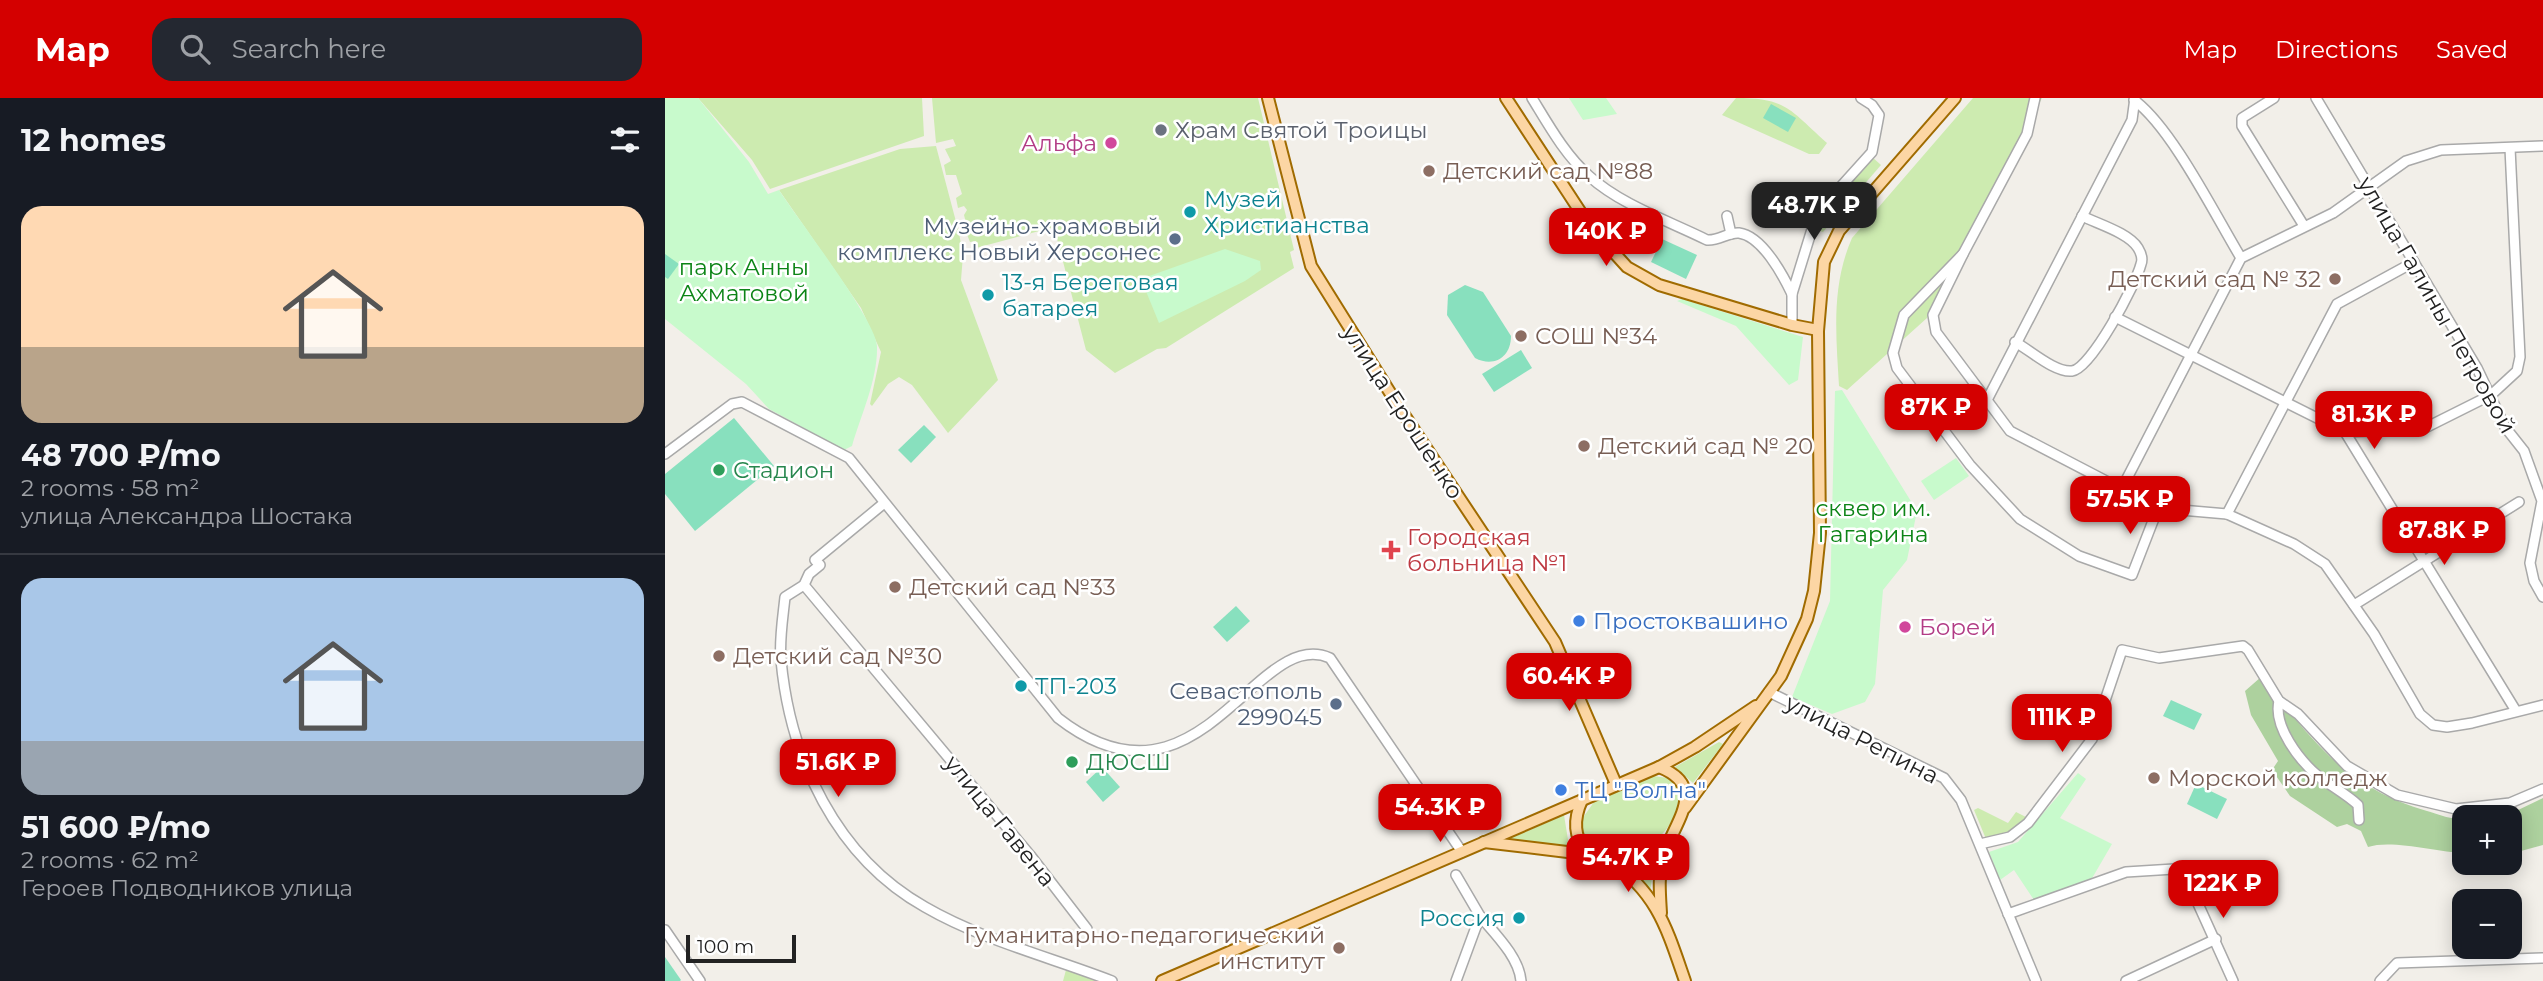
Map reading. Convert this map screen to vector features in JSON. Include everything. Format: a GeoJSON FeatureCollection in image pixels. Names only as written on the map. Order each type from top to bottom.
{"type":"FeatureCollection","features":[{"type":"Feature","properties":{"kind":"main road","name":"улица Ерошенко"},"geometry":{"type":"LineString","coordinates":[[1268,98],[1311,266],[1361,348],[1555,642],[1616,784]]}},
{"type":"Feature","properties":{"kind":"main road"},"geometry":{"type":"LineString","coordinates":[[1506,98],[1589,225],[1627,267],[1659,285],[1792,325],[1818,330]]}},
{"type":"Feature","properties":{"kind":"main road"},"geometry":{"type":"LineString","coordinates":[[1685,981],[1661,913],[1660,877],[1668,842],[1685,808],[1789,661],[1814,591],[1820,533],[1818,330],[1821,275],[1828,249],[1839,232],[1955,98]]}},
{"type":"Feature","properties":{"kind":"main road"},"geometry":{"type":"LineString","coordinates":[[1162,981],[1659,767],[1705,741],[1758,705]]}},
{"type":"Feature","properties":{"kind":"main road"},"geometry":{"type":"LineString","coordinates":[[1659,767],[1672,772],[1681,781],[1686,794],[1685,808]]}},
{"type":"Feature","properties":{"kind":"main road"},"geometry":{"type":"LineString","coordinates":[[1582,800],[1575,830],[1582,845],[1595,856]]}},
{"type":"Feature","properties":{"kind":"main road"},"geometry":{"type":"LineString","coordinates":[[1484,842],[1609,860],[1635,879],[1661,913]]}},
{"type":"Feature","properties":{"kind":"main road"},"geometry":{"type":"LineString","coordinates":[[1609,860],[1635,858],[1668,842]]}},
{"type":"Feature","properties":{"kind":"street"},"geometry":{"type":"LineString","coordinates":[[1532,98],[1556,136],[1588,176],[1628,201],[1707,240],[1731,234],[1746,236],[1776,262],[1793,293]]}},
{"type":"Feature","properties":{"kind":"street"},"geometry":{"type":"LineString","coordinates":[[1792,325],[1793,293],[1817,213],[1872,152],[1879,115],[1861,98]]}},
{"type":"Feature","properties":{"kind":"street"},"geometry":{"type":"LineString","coordinates":[[2035,98],[2027,134],[1933,315],[1936,332],[2010,431],[2158,508],[2227,514],[2294,544],[2325,564],[2354,605],[2420,714],[2433,725],[2447,727],[2472,723],[2543,705]]}},
{"type":"Feature","properties":{"kind":"street"},"geometry":{"type":"LineString","coordinates":[[2274,98],[2242,118],[2242,126],[2304,226]]}},
{"type":"Feature","properties":{"kind":"street","name":"улица Галины Петровой"},"geometry":{"type":"LineString","coordinates":[[2316,98],[2491,395],[2505,427],[2524,451],[2542,501],[2530,563],[2534,581],[2543,597]]}},
{"type":"Feature","properties":{"kind":"street"},"geometry":{"type":"LineString","coordinates":[[1986,402],[2132,120],[2135,99],[2148,109],[2167,136],[2241,258]]}},
{"type":"Feature","properties":{"kind":"street"},"geometry":{"type":"LineString","coordinates":[[2122,488],[2241,258],[2333,213],[2367,186],[2406,161],[2441,150],[2543,146]]}},
{"type":"Feature","properties":{"kind":"street"},"geometry":{"type":"LineString","coordinates":[[2115,317],[2345,432],[2423,429],[2491,395],[2517,371],[2520,357],[2510,148]]}},
{"type":"Feature","properties":{"kind":"street"},"geometry":{"type":"LineString","coordinates":[[1727,216],[1731,234]]}},
{"type":"Feature","properties":{"kind":"street"},"geometry":{"type":"LineString","coordinates":[[2015,342],[2063,370],[2076,371],[2087,363],[2115,317],[2141,265],[2140,252],[2132,242],[2082,216]]}},
{"type":"Feature","properties":{"kind":"street"},"geometry":{"type":"LineString","coordinates":[[1963,254],[1904,315],[1893,353],[1897,368],[1970,465],[2020,519],[2079,556],[2132,575],[2158,508]]}},
{"type":"Feature","properties":{"kind":"street"},"geometry":{"type":"LineString","coordinates":[[2227,514],[2337,304],[2414,262]]}},
{"type":"Feature","properties":{"kind":"street"},"geometry":{"type":"LineString","coordinates":[[665,454],[732,404],[742,402],[849,458],[883,504],[1058,718],[1094,739],[1138,752],[1169,746],[1206,729],[1279,664],[1308,652],[1330,658],[1462,852]]}},
{"type":"Feature","properties":{"kind":"street"},"geometry":{"type":"LineString","coordinates":[[2345,432],[2516,711]]}},
{"type":"Feature","properties":{"kind":"street"},"geometry":{"type":"LineString","coordinates":[[2354,605],[2519,502]]}},
{"type":"Feature","properties":{"kind":"street"},"geometry":{"type":"LineString","coordinates":[[883,504],[815,560],[820,565],[809,574],[804,585],[785,597],[781,658],[789,710],[805,769],[828,810],[858,852],[892,885],[931,911],[1112,981]]}},
{"type":"Feature","properties":{"kind":"street","name":"улица Гавена"},"geometry":{"type":"LineString","coordinates":[[804,585],[1030,855],[1087,929]]}},
{"type":"Feature","properties":{"kind":"street"},"geometry":{"type":"LineString","coordinates":[[1980,844],[2010,837],[2028,823],[2092,739],[2122,650],[2159,658],[2243,646],[2279,701],[2298,714],[2355,772],[2407,799],[2456,809],[2510,803],[2543,789]]}},
{"type":"Feature","properties":{"kind":"street","name":"улица Репина"},"geometry":{"type":"LineString","coordinates":[[1769,692],[1830,725],[1944,778],[1961,800],[2036,981]]}},
{"type":"Feature","properties":{"kind":"street"},"geometry":{"type":"LineString","coordinates":[[2279,701],[2277,711],[2288,740],[2315,774],[2358,804],[2359,820]]}},
{"type":"Feature","properties":{"kind":"street"},"geometry":{"type":"LineString","coordinates":[[2008,914],[2126,872],[2174,869],[2183,875],[2216,939],[2233,981]]}},
{"type":"Feature","properties":{"kind":"street"},"geometry":{"type":"LineString","coordinates":[[1456,875],[1480,916],[1499,938],[1520,973],[1521,981]]}},
{"type":"Feature","properties":{"kind":"street"},"geometry":{"type":"LineString","coordinates":[[1456,981],[1480,916]]}},
{"type":"Feature","properties":{"kind":"street"},"geometry":{"type":"LineString","coordinates":[[665,930],[700,981]]}},
{"type":"Feature","properties":{"kind":"street"},"geometry":{"type":"LineString","coordinates":[[2126,981],[2216,939]]}},
{"type":"Feature","properties":{"kind":"street"},"geometry":{"type":"LineString","coordinates":[[2380,981],[2397,963],[2543,958]]}},
{"type":"Feature","properties":{"kind":"green space","name":"парк Анны Ахматовой"},"geometry":{"type":"Polygon","coordinates":[[[665,98],[698,98],[749,162],[768,194],[779,190],[864,315],[877,346],[877,358],[872,384],[852,446],[844,450],[769,409],[746,384],[665,319],[665,98]]]}},
{"type":"Feature","properties":{"kind":"green space"},"geometry":{"type":"Polygon","coordinates":[[[698,98],[922,98],[924,136],[770,189],[752,160],[698,98]]]}},
{"type":"Feature","properties":{"kind":"green space","name":"Музейно-храмовый комплекс Новый Херсонес"},"geometry":{"type":"Polygon","coordinates":[[[932,98],[1258,98],[1294,250],[1290,252],[1294,268],[1166,348],[1157,349],[1115,373],[1086,350],[1054,227],[976,248],[976,241],[970,242],[966,232],[973,228],[966,223],[964,215],[967,210],[964,206],[958,208],[956,198],[962,194],[956,175],[946,175],[944,165],[951,161],[945,149],[956,146],[953,139],[936,143],[932,98]]]}},
{"type":"Feature","properties":{"kind":"green space"},"geometry":{"type":"Polygon","coordinates":[[[1569,98],[1606,98],[1617,114],[1583,120],[1569,98]]]}},
{"type":"Feature","properties":{"kind":"green space"},"geometry":{"type":"Polygon","coordinates":[[[1736,98],[1767,100],[1787,108],[1827,143],[1819,154],[1809,154],[1722,115],[1736,98]]]}},
{"type":"Feature","properties":{"kind":"green space"},"geometry":{"type":"Polygon","coordinates":[[[1973,98],[2042,98],[1927,318],[1847,390],[1839,386],[1837,310],[1841,274],[1852,238],[1973,98]]]}},
{"type":"Feature","properties":{"kind":"green space"},"geometry":{"type":"Polygon","coordinates":[[[1771,104],[1796,118],[1788,132],[1763,118],[1771,104]]]}},
{"type":"Feature","properties":{"kind":"green space"},"geometry":{"type":"Polygon","coordinates":[[[936,146],[959,233],[963,255],[961,280],[998,380],[948,433],[912,385],[899,377],[888,384],[872,406],[870,404],[881,352],[861,308],[779,190],[900,149],[936,146]]]}},
{"type":"Feature","properties":{"kind":"green space"},"geometry":{"type":"Polygon","coordinates":[[[1872,157],[1881,165],[1823,232],[1817,230],[1824,213],[1872,157]]]}},
{"type":"Feature","properties":{"kind":"green space"},"geometry":{"type":"Polygon","coordinates":[[[1662,239],[1697,255],[1686,279],[1651,262],[1662,239]]]}},
{"type":"Feature","properties":{"kind":"green space"},"geometry":{"type":"Polygon","coordinates":[[[1225,249],[1260,261],[1261,270],[1245,281],[1159,323],[1141,279],[1225,249]]]}},
{"type":"Feature","properties":{"kind":"green space"},"geometry":{"type":"Polygon","coordinates":[[[665,254],[679,264],[668,279],[665,277],[665,254]]]}},
{"type":"Feature","properties":{"kind":"green space"},"geometry":{"type":"Polygon","coordinates":[[[1465,285],[1483,292],[1511,336],[1508,350],[1500,359],[1489,362],[1475,358],[1447,315],[1448,295],[1465,285]]]}},
{"type":"Feature","properties":{"kind":"green space"},"geometry":{"type":"Polygon","coordinates":[[[1682,299],[1803,337],[1798,380],[1789,385],[1736,326],[1677,301],[1682,299]]]}},
{"type":"Feature","properties":{"kind":"green space"},"geometry":{"type":"Polygon","coordinates":[[[1521,350],[1532,368],[1494,392],[1482,374],[1521,350]]]}},
{"type":"Feature","properties":{"kind":"green space","name":"сквер им. Гагарина"},"geometry":{"type":"Polygon","coordinates":[[[1842,390],[1917,511],[1907,560],[1883,590],[1875,684],[1865,702],[1832,714],[1792,697],[1830,601],[1835,391],[1842,390]]]}},
{"type":"Feature","properties":{"kind":"green space","name":"Стадион"},"geometry":{"type":"Polygon","coordinates":[[[734,418],[774,466],[695,531],[665,494],[665,474],[734,418]]]}},
{"type":"Feature","properties":{"kind":"green space"},"geometry":{"type":"Polygon","coordinates":[[[924,425],[936,437],[911,463],[898,450],[924,425]]]}},
{"type":"Feature","properties":{"kind":"green space"},"geometry":{"type":"Polygon","coordinates":[[[1956,458],[1969,476],[1934,500],[1921,481],[1956,458]]]}},
{"type":"Feature","properties":{"kind":"green space"},"geometry":{"type":"Polygon","coordinates":[[[1236,606],[1250,621],[1227,642],[1213,627],[1236,606]]]}},
{"type":"Feature","properties":{"kind":"green space"},"geometry":{"type":"Polygon","coordinates":[[[2261,677],[2314,741],[2352,775],[2398,801],[2452,818],[2452,851],[2389,844],[2368,847],[2361,831],[2347,824],[2337,827],[2290,796],[2272,770],[2278,761],[2251,715],[2245,691],[2261,677]]]}},
{"type":"Feature","properties":{"kind":"green space"},"geometry":{"type":"Polygon","coordinates":[[[2171,700],[2202,714],[2194,730],[2163,716],[2171,700]]]}},
{"type":"Feature","properties":{"kind":"green space"},"geometry":{"type":"Polygon","coordinates":[[[1719,742],[1723,744],[1693,783],[1675,767],[1719,742]]]}},
{"type":"Feature","properties":{"kind":"green space"},"geometry":{"type":"Polygon","coordinates":[[[1102,767],[1120,787],[1103,802],[1086,782],[1102,767]]]}},
{"type":"Feature","properties":{"kind":"green space"},"geometry":{"type":"Polygon","coordinates":[[[2078,773],[2086,779],[2060,818],[2112,844],[2091,880],[2034,900],[2014,870],[2000,880],[1989,852],[2018,842],[2078,773]]]}},
{"type":"Feature","properties":{"kind":"green space"},"geometry":{"type":"Polygon","coordinates":[[[1653,776],[1668,778],[1679,789],[1678,806],[1663,833],[1638,850],[1623,853],[1607,852],[1591,846],[1582,830],[1582,819],[1594,802],[1653,776]]]}},
{"type":"Feature","properties":{"kind":"green space"},"geometry":{"type":"Polygon","coordinates":[[[2196,784],[2227,799],[2217,819],[2187,804],[2196,784]]]}},
{"type":"Feature","properties":{"kind":"green space"},"geometry":{"type":"Polygon","coordinates":[[[2543,798],[2543,845],[2522,851],[2522,808],[2543,798]]]}},
{"type":"Feature","properties":{"kind":"green space"},"geometry":{"type":"Polygon","coordinates":[[[1978,808],[2008,823],[2016,812],[2026,817],[2025,822],[2008,833],[1986,839],[1974,810],[1978,808]]]}},
{"type":"Feature","properties":{"kind":"green space"},"geometry":{"type":"Polygon","coordinates":[[[1564,815],[1569,846],[1509,839],[1564,815]]]}},
{"type":"Feature","properties":{"kind":"green space"},"geometry":{"type":"Polygon","coordinates":[[[1654,862],[1650,893],[1632,871],[1654,862]]]}},
{"type":"Feature","properties":{"kind":"green space"},"geometry":{"type":"Polygon","coordinates":[[[665,957],[681,980],[680,981],[665,981],[665,957]]]}},
{"type":"Feature","properties":{"kind":"green space"},"geometry":{"type":"Polygon","coordinates":[[[1066,970],[1097,981],[1063,981],[1066,970]]]}},
{"type":"Feature","properties":{"kind":"place","name":"Храм Святой Троицы"},"geometry":{"type":"Point","coordinates":[1161,130]}},
{"type":"Feature","properties":{"kind":"place","name":"Альфа"},"geometry":{"type":"Point","coordinates":[1111,143]}},
{"type":"Feature","properties":{"kind":"place","name":"Детский сад №88"},"geometry":{"type":"Point","coordinates":[1429,171]}},
{"type":"Feature","properties":{"kind":"place","name":"Музей Христианства"},"geometry":{"type":"Point","coordinates":[1190,212]}},
{"type":"Feature","properties":{"kind":"place","name":"Музейно-храмовый комплекс Новый Херсонес"},"geometry":{"type":"Point","coordinates":[1175,239]}},
{"type":"Feature","properties":{"kind":"place","name":"Детский сад № 32"},"geometry":{"type":"Point","coordinates":[2335,279]}},
{"type":"Feature","properties":{"kind":"place","name":"13-я Береговая батарея"},"geometry":{"type":"Point","coordinates":[988,295]}},
{"type":"Feature","properties":{"kind":"place","name":"СОШ №34"},"geometry":{"type":"Point","coordinates":[1521,336]}},
{"type":"Feature","properties":{"kind":"place","name":"Детский сад № 20"},"geometry":{"type":"Point","coordinates":[1584,446]}},
{"type":"Feature","properties":{"kind":"place","name":"Стадион"},"geometry":{"type":"Point","coordinates":[719,470]}},
{"type":"Feature","properties":{"kind":"place","name":"Городская больница №1"},"geometry":{"type":"Point","coordinates":[1391,550]}},
{"type":"Feature","properties":{"kind":"place","name":"Детский сад №33"},"geometry":{"type":"Point","coordinates":[895,587]}},
{"type":"Feature","properties":{"kind":"place","name":"Простоквашино"},"geometry":{"type":"Point","coordinates":[1579,621]}},
{"type":"Feature","properties":{"kind":"place","name":"Борей"},"geometry":{"type":"Point","coordinates":[1905,627]}},
{"type":"Feature","properties":{"kind":"place","name":"Детский сад №30"},"geometry":{"type":"Point","coordinates":[719,656]}},
{"type":"Feature","properties":{"kind":"place","name":"ТП-203"},"geometry":{"type":"Point","coordinates":[1021,686]}},
{"type":"Feature","properties":{"kind":"place","name":"Севастополь 299045"},"geometry":{"type":"Point","coordinates":[1336,704]}},
{"type":"Feature","properties":{"kind":"place","name":"ДЮСШ"},"geometry":{"type":"Point","coordinates":[1072,762]}},
{"type":"Feature","properties":{"kind":"place","name":"Морской колледж"},"geometry":{"type":"Point","coordinates":[2154,778]}},
{"type":"Feature","properties":{"kind":"place","name":"ТЦ \"Волна\""},"geometry":{"type":"Point","coordinates":[1561,790]}},
{"type":"Feature","properties":{"kind":"place","name":"Россия"},"geometry":{"type":"Point","coordinates":[1519,918]}},
{"type":"Feature","properties":{"kind":"place","name":"Гуманитарно-педагогический институт"},"geometry":{"type":"Point","coordinates":[1339,948]}}]}
